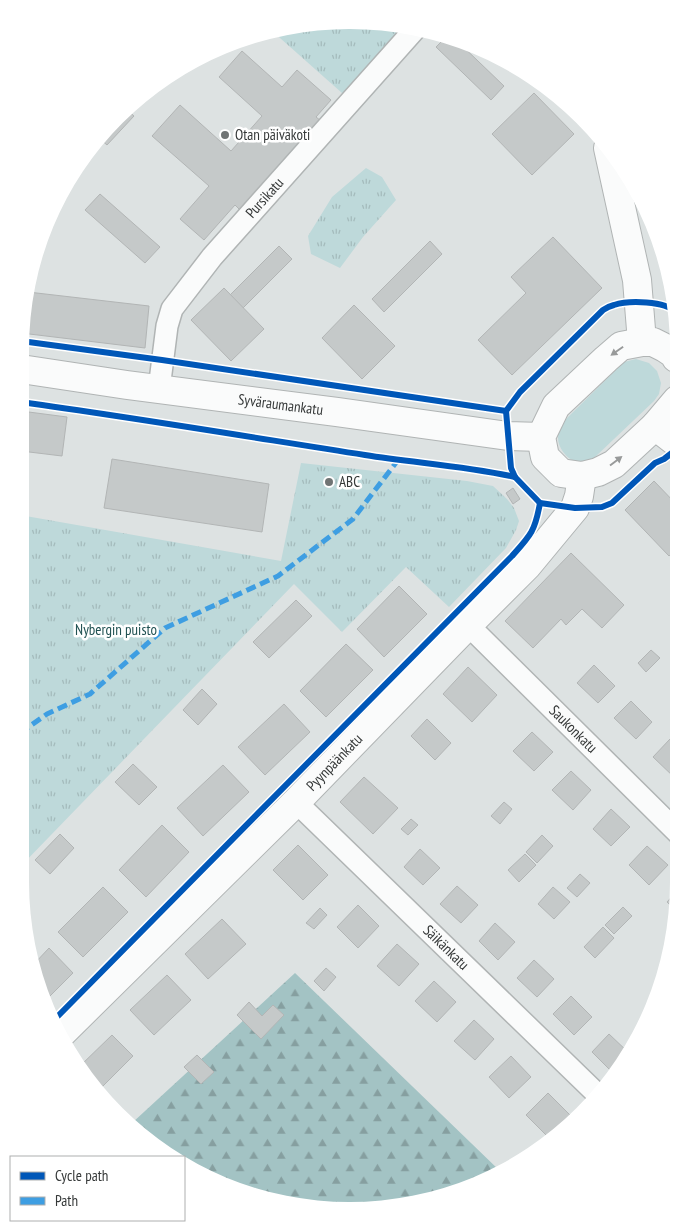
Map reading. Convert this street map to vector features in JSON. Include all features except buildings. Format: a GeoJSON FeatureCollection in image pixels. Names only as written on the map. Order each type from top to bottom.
{"type":"FeatureCollection","features":[{"type":"Feature","properties":{"kind":"main road"},"geometry":{"type":"LineString","coordinates":[[612,165],[637,280],[642,342]]}},
{"type":"Feature","properties":{"kind":"main road"},"geometry":{"type":"LineString","coordinates":[[670,351],[653,342],[621,346],[556,406],[541,437],[545,457],[561,473],[582,476],[598,472],[614,464],[655,426],[670,407]]}},
{"type":"Feature","properties":{"kind":"main road","name":"Syväraumankatu"},"geometry":{"type":"LineString","coordinates":[[29,370],[508,436],[541,437]]}},
{"type":"Feature","properties":{"kind":"main road"},"geometry":{"type":"LineString","coordinates":[[655,426],[670,438]]}},
{"type":"Feature","properties":{"kind":"main road","name":"Pyynpäänkatu"},"geometry":{"type":"LineString","coordinates":[[65,1030],[296,802],[527,566],[575,508],[582,476]]}},
{"type":"Feature","properties":{"kind":"street","name":"Pursikatu"},"geometry":{"type":"LineString","coordinates":[[158,389],[167,326],[172,309],[212,257],[410,35]]}},
{"type":"Feature","properties":{"kind":"street","name":"Saukonkatu"},"geometry":{"type":"LineString","coordinates":[[468,625],[670,825]]}},
{"type":"Feature","properties":{"kind":"street","name":"Säikänkatu"},"geometry":{"type":"LineString","coordinates":[[296,802],[593,1090]]}},
{"type":"Feature","properties":{"kind":"green space"},"geometry":{"type":"Polygon","coordinates":[[[329,29],[370,29],[410,35],[351,101],[279,37],[329,29]]]}},
{"type":"Feature","properties":{"kind":"green space"},"geometry":{"type":"Polygon","coordinates":[[[366,168],[382,177],[396,200],[363,237],[340,268],[311,254],[308,236],[332,197],[366,168]]]}},
{"type":"Feature","properties":{"kind":"green space"},"geometry":{"type":"Polygon","coordinates":[[[636,359],[649,363],[657,371],[661,383],[659,394],[594,458],[579,462],[571,460],[563,452],[558,441],[558,434],[563,422],[624,362],[636,359]]]}},
{"type":"Feature","properties":{"kind":"green space","name":"Nybergin puisto"},"geometry":{"type":"Polygon","coordinates":[[[301,463],[467,481],[493,486],[514,508],[519,521],[506,548],[449,607],[406,567],[342,632],[294,584],[29,858],[29,517],[281,561],[301,463]]]}},
{"type":"Feature","properties":{"kind":"green space"},"geometry":{"type":"Polygon","coordinates":[[[295,973],[495,1167],[453,1185],[391,1200],[329,1202],[308,1200],[266,1191],[227,1178],[171,1148],[135,1120],[295,973]]]}},
{"type":"Feature","properties":{"kind":"marked path"},"geometry":{"type":"LineString","coordinates":[[29,727],[47,714],[90,694],[165,628],[278,576],[353,519],[398,460]]}},
{"type":"Feature","properties":{"kind":"cycle path"},"geometry":{"type":"LineString","coordinates":[[668,307],[637,302],[621,303],[603,310],[520,392],[506,411],[511,468],[515,477],[540,503],[575,508],[602,507],[612,503],[655,463],[670,454]]}},
{"type":"Feature","properties":{"kind":"cycle path"},"geometry":{"type":"LineString","coordinates":[[29,342],[506,411]]}},
{"type":"Feature","properties":{"kind":"cycle path"},"geometry":{"type":"LineString","coordinates":[[29,403],[515,477]]}},
{"type":"Feature","properties":{"kind":"cycle path"},"geometry":{"type":"LineString","coordinates":[[58,1016],[512,556],[531,532],[540,503]]}},
{"type":"Feature","properties":{"kind":"place","name":"Otan päiväkoti"},"geometry":{"type":"Point","coordinates":[225,135]}},
{"type":"Feature","properties":{"kind":"place","name":"ABC"},"geometry":{"type":"Point","coordinates":[329,482]}}]}
